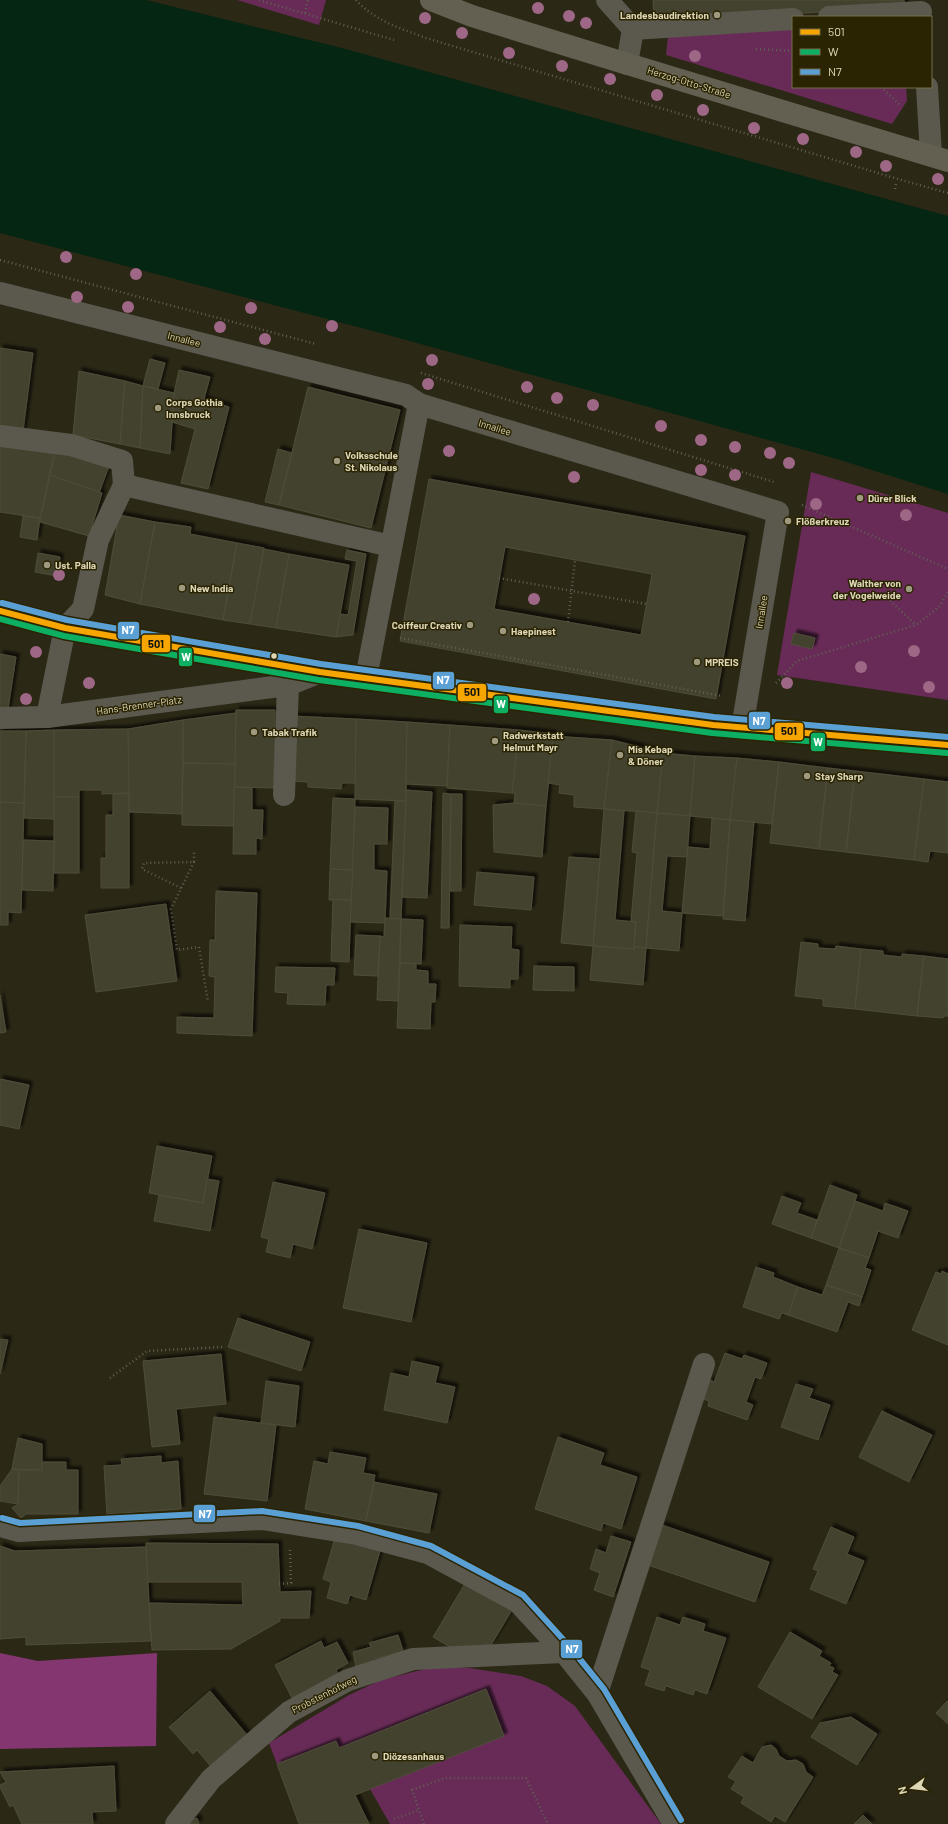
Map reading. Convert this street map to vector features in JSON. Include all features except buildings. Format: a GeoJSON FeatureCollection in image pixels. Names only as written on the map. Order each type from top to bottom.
{"type":"FeatureCollection","features":[{"type":"Feature","properties":{"kind":"main road","name":"Herzog-Otto-Straße"},"geometry":{"type":"LineString","coordinates":[[431,0],[472,16],[940,158]]}},
{"type":"Feature","properties":{"kind":"street"},"geometry":{"type":"LineString","coordinates":[[607,0],[633,29]]}},
{"type":"Feature","properties":{"kind":"street"},"geometry":{"type":"LineString","coordinates":[[842,16],[920,10]]}},
{"type":"Feature","properties":{"kind":"street"},"geometry":{"type":"LineString","coordinates":[[633,29],[792,19]]}},
{"type":"Feature","properties":{"kind":"street"},"geometry":{"type":"LineString","coordinates":[[627,64],[633,29]]}},
{"type":"Feature","properties":{"kind":"street"},"geometry":{"type":"LineString","coordinates":[[927,88],[940,158]]}},
{"type":"Feature","properties":{"kind":"street","name":"Innallee"},"geometry":{"type":"LineString","coordinates":[[0,292],[406,395],[419,404],[778,512],[742,728]]}},
{"type":"Feature","properties":{"kind":"street"},"geometry":{"type":"LineString","coordinates":[[366,678],[419,404]]}},
{"type":"Feature","properties":{"kind":"street"},"geometry":{"type":"LineString","coordinates":[[0,436],[70,444],[122,461],[124,485],[98,540],[83,609],[65,628],[46,717]]}},
{"type":"Feature","properties":{"kind":"street"},"geometry":{"type":"LineString","coordinates":[[124,485],[391,546]]}},
{"type":"Feature","properties":{"kind":"street"},"geometry":{"type":"LineString","coordinates":[[0,611],[65,628],[320,672],[705,724],[948,745]]}},
{"type":"Feature","properties":{"kind":"street","name":"Hans-Brenner-Platz"},"geometry":{"type":"LineString","coordinates":[[0,718],[46,717],[288,685],[320,672]]}},
{"type":"Feature","properties":{"kind":"street"},"geometry":{"type":"LineString","coordinates":[[284,795],[288,685]]}},
{"type":"Feature","properties":{"kind":"street"},"geometry":{"type":"LineString","coordinates":[[597,1693],[704,1364]]}},
{"type":"Feature","properties":{"kind":"street"},"geometry":{"type":"LineString","coordinates":[[0,1526],[19,1531],[262,1519],[357,1534],[428,1553],[518,1602],[564,1652],[597,1693],[674,1824]]}},
{"type":"Feature","properties":{"kind":"street","name":"Probstenhofweg"},"geometry":{"type":"LineString","coordinates":[[176,1824],[211,1779],[289,1712],[348,1680],[413,1658],[564,1652]]}},
{"type":"Feature","properties":{"kind":"path"},"geometry":{"type":"LineString","coordinates":[[259,0],[394,40]]}},
{"type":"Feature","properties":{"kind":"path"},"geometry":{"type":"LineString","coordinates":[[305,13],[308,0]]}},
{"type":"Feature","properties":{"kind":"path"},"geometry":{"type":"LineString","coordinates":[[356,0],[383,22],[426,38],[898,180],[948,192]]}},
{"type":"Feature","properties":{"kind":"path"},"geometry":{"type":"LineString","coordinates":[[882,88],[903,107]]}},
{"type":"Feature","properties":{"kind":"path"},"geometry":{"type":"LineString","coordinates":[[895,189],[896,184]]}},
{"type":"Feature","properties":{"kind":"path"},"geometry":{"type":"LineString","coordinates":[[778,512],[798,503],[948,569]]}},
{"type":"Feature","properties":{"kind":"path"},"geometry":{"type":"LineString","coordinates":[[568,622],[575,560]]}},
{"type":"Feature","properties":{"kind":"path"},"geometry":{"type":"LineString","coordinates":[[499,578],[646,604]]}},
{"type":"Feature","properties":{"kind":"path"},"geometry":{"type":"LineString","coordinates":[[400,638],[716,695],[760,700],[797,661],[916,625],[939,607],[948,592]]}},
{"type":"Feature","properties":{"kind":"path"},"geometry":{"type":"LineString","coordinates":[[887,598],[916,625]]}},
{"type":"Feature","properties":{"kind":"path"},"geometry":{"type":"LineString","coordinates":[[194,851],[194,862],[171,908],[177,950],[199,947],[208,1002]]}},
{"type":"Feature","properties":{"kind":"path"},"geometry":{"type":"LineString","coordinates":[[181,888],[142,869],[144,863],[194,862]]}},
{"type":"Feature","properties":{"kind":"path"},"geometry":{"type":"LineString","coordinates":[[110,1378],[147,1351],[222,1347]]}},
{"type":"Feature","properties":{"kind":"path"},"geometry":{"type":"LineString","coordinates":[[279,1584],[291,1583],[289,1524]]}},
{"type":"Feature","properties":{"kind":"path"},"geometry":{"type":"LineString","coordinates":[[424,1824],[412,1790],[445,1778],[526,1778],[548,1824]]}},
{"type":"Feature","properties":{"kind":"path"},"geometry":{"type":"LineString","coordinates":[[394,1819],[419,1810]]}},
{"type":"Feature","properties":{"kind":"shaded area"},"geometry":{"type":"Polygon","coordinates":[[[0,0],[146,0],[342,48],[948,216],[948,494],[837,459],[388,335],[0,233],[0,0]]]}},
{"type":"Feature","properties":{"kind":"shaded area"},"geometry":{"type":"Polygon","coordinates":[[[237,0],[326,0],[319,25],[237,0]]]}},
{"type":"Feature","properties":{"kind":"shaded area"},"geometry":{"type":"Polygon","coordinates":[[[792,27],[792,88],[906,88],[907,101],[892,124],[666,55],[668,36],[792,27]]]}},
{"type":"Feature","properties":{"kind":"shaded area"},"geometry":{"type":"Polygon","coordinates":[[[811,472],[948,513],[948,700],[777,675],[811,472]]]}},
{"type":"Feature","properties":{"kind":"shaded area"},"geometry":{"type":"Polygon","coordinates":[[[0,1653],[38,1661],[157,1653],[156,1746],[0,1749],[0,1653]]]}},
{"type":"Feature","properties":{"kind":"shaded area"},"geometry":{"type":"Polygon","coordinates":[[[429,1668],[469,1668],[521,1676],[547,1686],[575,1706],[661,1824],[390,1824],[370,1789],[486,1689],[339,1748],[335,1741],[277,1764],[269,1743],[349,1695],[381,1680],[429,1668]]]}},
{"type":"Feature","properties":{"kind":"transit line","name":"N7"},"geometry":{"type":"LineString","coordinates":[[2,603],[67,620],[321,664],[714,717],[948,737]]}},
{"type":"Feature","properties":{"kind":"transit line","name":"501"},"geometry":{"type":"LineString","coordinates":[[0,611],[65,628],[320,672],[713,725],[948,745]]}},
{"type":"Feature","properties":{"kind":"transit line","name":"W"},"geometry":{"type":"LineString","coordinates":[[0,619],[64,636],[319,680],[712,733],[947,753]]}},
{"type":"Feature","properties":{"kind":"transit line","name":"N7"},"geometry":{"type":"LineString","coordinates":[[2,1518],[20,1523],[262,1511],[358,1526],[431,1546],[523,1595],[570,1647],[604,1689],[681,1820]]}},
{"type":"Feature","properties":{"kind":"place","name":"Landesbaudirektion"},"geometry":{"type":"Point","coordinates":[717,15]}},
{"type":"Feature","properties":{"kind":"place","name":"Corps Gothia Innsbruck"},"geometry":{"type":"Point","coordinates":[158,408]}},
{"type":"Feature","properties":{"kind":"place","name":"Volksschule St. Nikolaus"},"geometry":{"type":"Point","coordinates":[337,461]}},
{"type":"Feature","properties":{"kind":"place","name":"Dürer Blick"},"geometry":{"type":"Point","coordinates":[860,498]}},
{"type":"Feature","properties":{"kind":"place","name":"Flößerkreuz"},"geometry":{"type":"Point","coordinates":[788,521]}},
{"type":"Feature","properties":{"kind":"place","name":"Ust. Palla"},"geometry":{"type":"Point","coordinates":[47,565]}},
{"type":"Feature","properties":{"kind":"place","name":"New India"},"geometry":{"type":"Point","coordinates":[182,588]}},
{"type":"Feature","properties":{"kind":"place","name":"Walther von der Vogelweide"},"geometry":{"type":"Point","coordinates":[909,589]}},
{"type":"Feature","properties":{"kind":"place","name":"Coiffeur Creativ"},"geometry":{"type":"Point","coordinates":[470,625]}},
{"type":"Feature","properties":{"kind":"place","name":"Haepinest"},"geometry":{"type":"Point","coordinates":[503,631]}},
{"type":"Feature","properties":{"kind":"place","name":"MPREIS"},"geometry":{"type":"Point","coordinates":[697,662]}},
{"type":"Feature","properties":{"kind":"place","name":"Tabak Trafik"},"geometry":{"type":"Point","coordinates":[254,732]}},
{"type":"Feature","properties":{"kind":"place","name":"Radwerkstatt Helmut Mayr"},"geometry":{"type":"Point","coordinates":[495,741]}},
{"type":"Feature","properties":{"kind":"place","name":"Mis Kebap & Döner"},"geometry":{"type":"Point","coordinates":[620,755]}},
{"type":"Feature","properties":{"kind":"place","name":"Stay Sharp"},"geometry":{"type":"Point","coordinates":[807,776]}},
{"type":"Feature","properties":{"kind":"place","name":"Diözesanhaus"},"geometry":{"type":"Point","coordinates":[375,1756]}}]}
